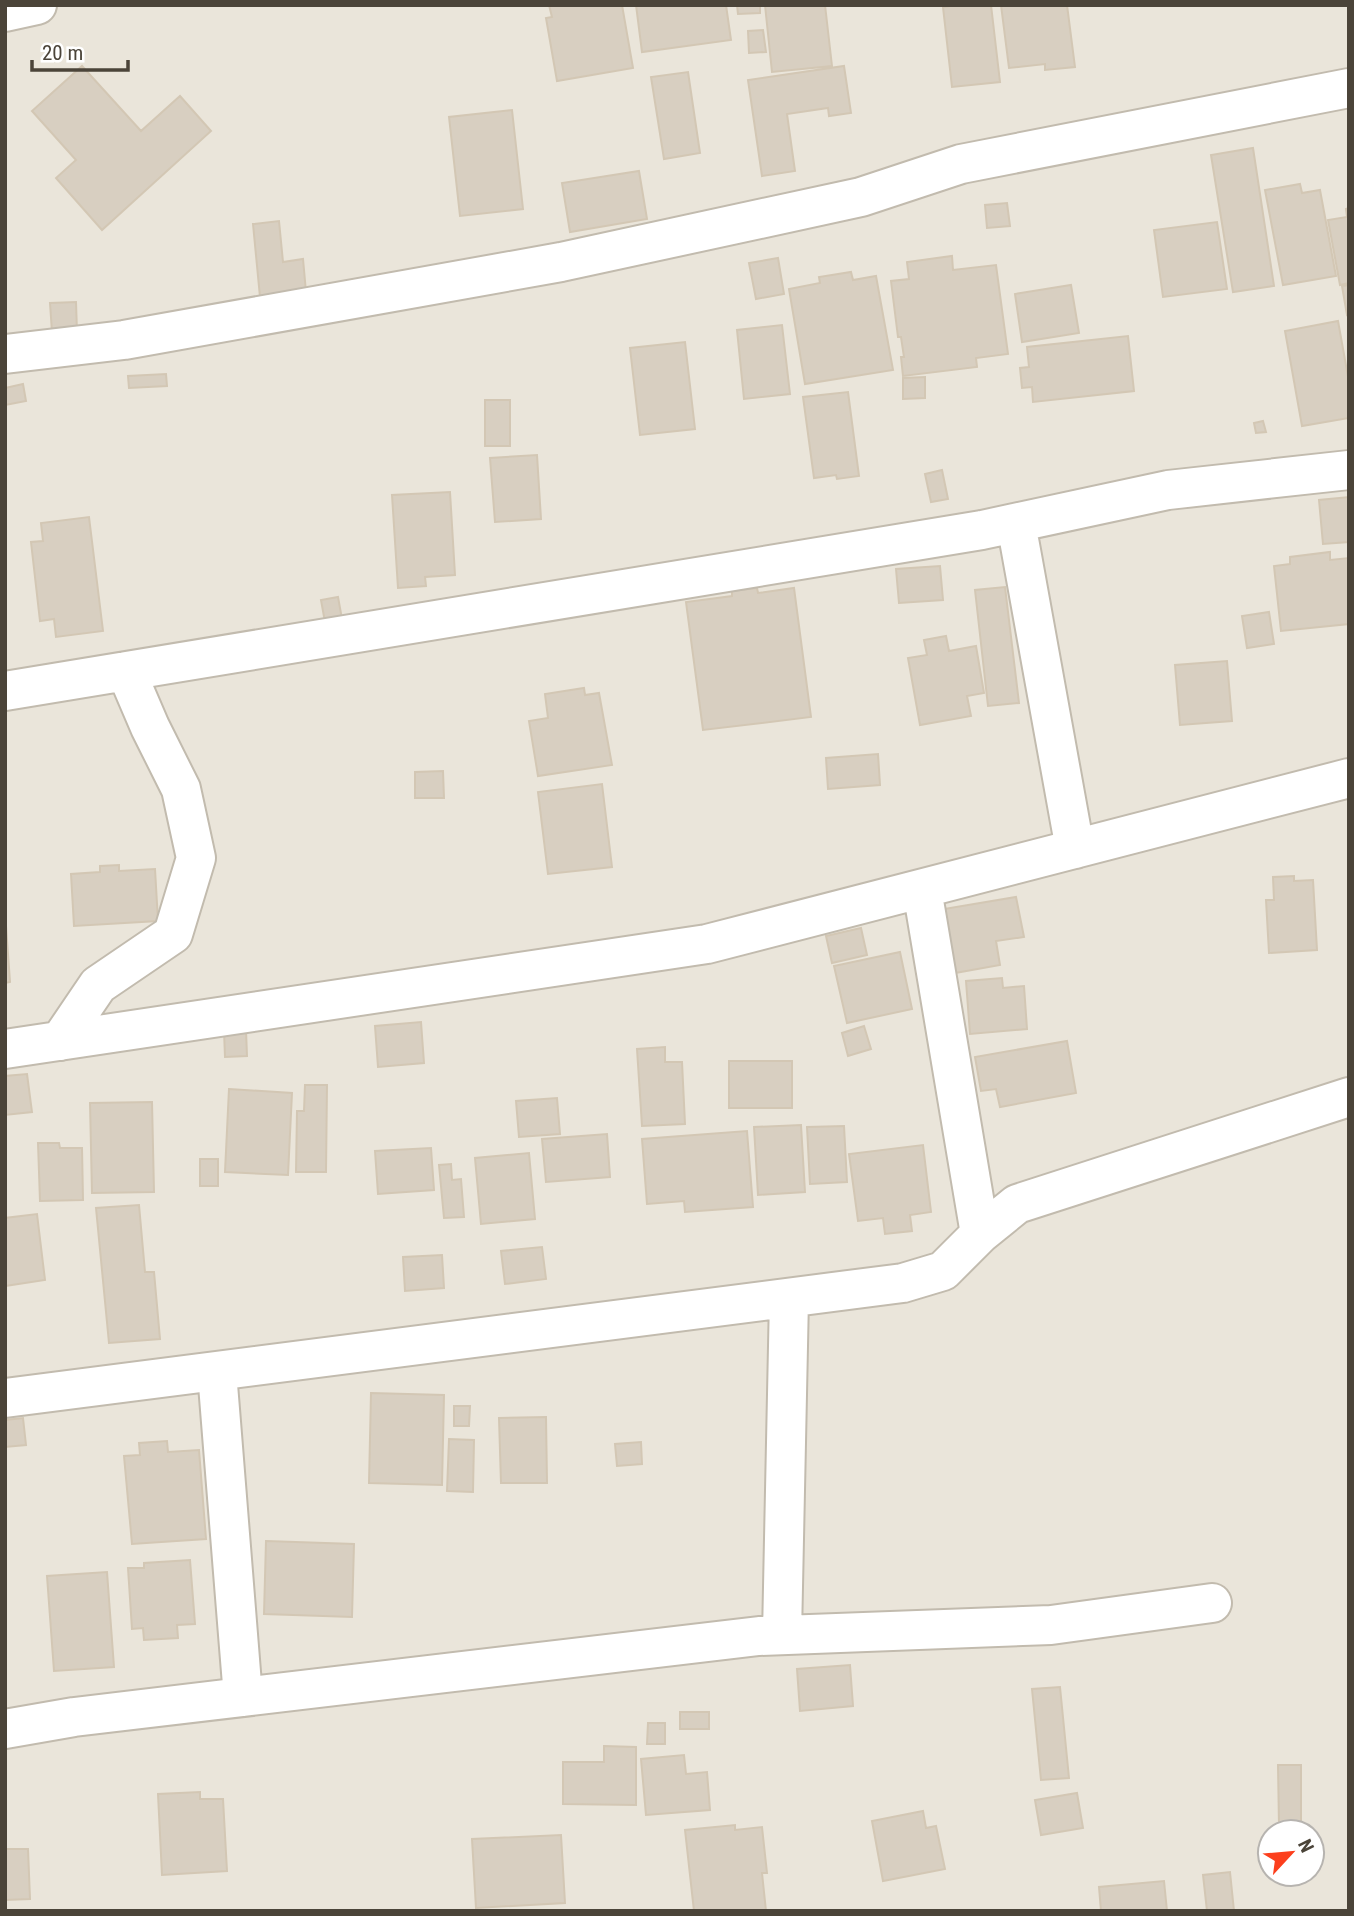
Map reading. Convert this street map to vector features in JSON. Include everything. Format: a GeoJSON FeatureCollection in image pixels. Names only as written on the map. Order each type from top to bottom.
{"type":"FeatureCollection","features":[{"type":"Feature","properties":{"kind":"street"},"geometry":{"type":"LineString","coordinates":[[5,12],[37,5]]}},
{"type":"Feature","properties":{"kind":"street"},"geometry":{"type":"LineString","coordinates":[[5,354],[124,340],[561,262],[861,197],[961,164],[1349,88]]}},
{"type":"Feature","properties":{"kind":"street"},"geometry":{"type":"LineString","coordinates":[[5,691],[1016,523],[1168,491],[1349,470]]}},
{"type":"Feature","properties":{"kind":"street"},"geometry":{"type":"LineString","coordinates":[[1016,523],[1075,849]]}},
{"type":"Feature","properties":{"kind":"street"},"geometry":{"type":"LineString","coordinates":[[60,1041],[98,985],[173,934],[196,858],[181,789],[126,671]]}},
{"type":"Feature","properties":{"kind":"street"},"geometry":{"type":"LineString","coordinates":[[5,1049],[707,944],[1349,778]]}},
{"type":"Feature","properties":{"kind":"street"},"geometry":{"type":"LineString","coordinates":[[922,889],[980,1234]]}},
{"type":"Feature","properties":{"kind":"street"},"geometry":{"type":"LineString","coordinates":[[5,1398],[903,1283],[943,1271],[980,1234],[1017,1204],[1349,1097]]}},
{"type":"Feature","properties":{"kind":"street"},"geometry":{"type":"LineString","coordinates":[[782,1635],[789,1298]]}},
{"type":"Feature","properties":{"kind":"street"},"geometry":{"type":"LineString","coordinates":[[217,1372],[243,1697]]}},
{"type":"Feature","properties":{"kind":"street"},"geometry":{"type":"LineString","coordinates":[[5,1729],[74,1717],[782,1635],[1051,1625],[1212,1603]]}},
{"type":"Feature","properties":{"kind":"shaded area"},"geometry":{"type":"Polygon","coordinates":[[[5,5],[1349,5],[1349,1911],[5,1911],[5,5]]]}},
{"type":"Feature","properties":{"kind":"building"},"geometry":{"type":"Polygon","coordinates":[[[549,5],[622,5],[633,68],[557,81],[546,18],[552,17],[549,5]]]}},
{"type":"Feature","properties":{"kind":"building"},"geometry":{"type":"Polygon","coordinates":[[[636,5],[726,5],[731,40],[642,52],[636,5]]]}},
{"type":"Feature","properties":{"kind":"building"},"geometry":{"type":"Polygon","coordinates":[[[737,5],[760,5],[760,13],[738,14],[737,5]]]}},
{"type":"Feature","properties":{"kind":"building"},"geometry":{"type":"Polygon","coordinates":[[[765,5],[825,5],[832,66],[772,72],[765,5]]]}},
{"type":"Feature","properties":{"kind":"building"},"geometry":{"type":"Polygon","coordinates":[[[991,5],[1000,82],[952,87],[943,7],[991,5]]]}},
{"type":"Feature","properties":{"kind":"building"},"geometry":{"type":"Polygon","coordinates":[[[1001,5],[1067,5],[1075,67],[1045,70],[1045,64],[1009,68],[1001,5]]]}},
{"type":"Feature","properties":{"kind":"building"},"geometry":{"type":"Polygon","coordinates":[[[763,30],[766,52],[749,53],[748,31],[763,30]]]}},
{"type":"Feature","properties":{"kind":"building"},"geometry":{"type":"Polygon","coordinates":[[[82,66],[141,131],[180,96],[211,131],[102,230],[56,178],[76,160],[32,111],[82,66]]]}},
{"type":"Feature","properties":{"kind":"building"},"geometry":{"type":"Polygon","coordinates":[[[844,66],[851,113],[829,116],[828,108],[787,114],[795,171],[762,176],[748,80],[844,66]]]}},
{"type":"Feature","properties":{"kind":"building"},"geometry":{"type":"Polygon","coordinates":[[[688,72],[700,153],[664,159],[651,77],[688,72]]]}},
{"type":"Feature","properties":{"kind":"building"},"geometry":{"type":"Polygon","coordinates":[[[512,110],[523,209],[460,216],[449,117],[512,110]]]}},
{"type":"Feature","properties":{"kind":"building"},"geometry":{"type":"Polygon","coordinates":[[[1253,148],[1274,286],[1233,292],[1211,155],[1253,148]]]}},
{"type":"Feature","properties":{"kind":"building"},"geometry":{"type":"Polygon","coordinates":[[[639,171],[647,219],[570,232],[562,183],[639,171]]]}},
{"type":"Feature","properties":{"kind":"building"},"geometry":{"type":"Polygon","coordinates":[[[1300,184],[1302,193],[1320,190],[1336,276],[1283,285],[1265,190],[1300,184]]]}},
{"type":"Feature","properties":{"kind":"building"},"geometry":{"type":"Polygon","coordinates":[[[1007,203],[1010,226],[987,228],[985,205],[1007,203]]]}},
{"type":"Feature","properties":{"kind":"building"},"geometry":{"type":"Polygon","coordinates":[[[1349,208],[1349,283],[1340,285],[1328,220],[1347,217],[1346,209],[1349,208]]]}},
{"type":"Feature","properties":{"kind":"building"},"geometry":{"type":"Polygon","coordinates":[[[279,221],[283,262],[303,259],[306,292],[260,297],[253,224],[279,221]]]}},
{"type":"Feature","properties":{"kind":"building"},"geometry":{"type":"Polygon","coordinates":[[[1217,222],[1227,289],[1163,297],[1154,230],[1217,222]]]}},
{"type":"Feature","properties":{"kind":"building"},"geometry":{"type":"Polygon","coordinates":[[[952,256],[953,270],[996,265],[1008,354],[976,358],[977,367],[903,376],[901,357],[904,357],[901,337],[898,337],[891,281],[909,279],[907,262],[952,256]]]}},
{"type":"Feature","properties":{"kind":"building"},"geometry":{"type":"Polygon","coordinates":[[[778,258],[784,294],[756,299],[749,263],[778,258]]]}},
{"type":"Feature","properties":{"kind":"building"},"geometry":{"type":"Polygon","coordinates":[[[851,272],[853,280],[876,276],[893,370],[805,384],[789,289],[820,283],[819,277],[851,272]]]}},
{"type":"Feature","properties":{"kind":"building"},"geometry":{"type":"Polygon","coordinates":[[[1071,285],[1079,333],[1022,342],[1015,294],[1071,285]]]}},
{"type":"Feature","properties":{"kind":"building"},"geometry":{"type":"Polygon","coordinates":[[[1349,285],[1349,314],[1347,315],[1342,286],[1349,285]]]}},
{"type":"Feature","properties":{"kind":"building"},"geometry":{"type":"Polygon","coordinates":[[[76,302],[77,332],[52,332],[50,303],[76,302]]]}},
{"type":"Feature","properties":{"kind":"building"},"geometry":{"type":"Polygon","coordinates":[[[1338,321],[1349,382],[1349,418],[1302,426],[1285,331],[1338,321]]]}},
{"type":"Feature","properties":{"kind":"building"},"geometry":{"type":"Polygon","coordinates":[[[782,325],[790,394],[744,399],[737,330],[782,325]]]}},
{"type":"Feature","properties":{"kind":"building"},"geometry":{"type":"Polygon","coordinates":[[[1128,336],[1134,391],[1033,402],[1032,387],[1022,388],[1020,368],[1029,367],[1027,347],[1128,336]]]}},
{"type":"Feature","properties":{"kind":"building"},"geometry":{"type":"Polygon","coordinates":[[[685,342],[695,429],[640,435],[630,348],[685,342]]]}},
{"type":"Feature","properties":{"kind":"building"},"geometry":{"type":"Polygon","coordinates":[[[166,374],[167,386],[129,388],[128,376],[166,374]]]}},
{"type":"Feature","properties":{"kind":"building"},"geometry":{"type":"Polygon","coordinates":[[[925,377],[925,398],[903,399],[903,378],[925,377]]]}},
{"type":"Feature","properties":{"kind":"building"},"geometry":{"type":"Polygon","coordinates":[[[23,384],[26,401],[5,405],[5,388],[23,384]]]}},
{"type":"Feature","properties":{"kind":"building"},"geometry":{"type":"Polygon","coordinates":[[[848,392],[859,476],[814,478],[803,397],[848,392]]]}},
{"type":"Feature","properties":{"kind":"building"},"geometry":{"type":"Polygon","coordinates":[[[485,400],[510,400],[510,446],[485,446],[485,400]]]}},
{"type":"Feature","properties":{"kind":"building"},"geometry":{"type":"Polygon","coordinates":[[[1263,421],[1266,432],[1256,433],[1254,423],[1263,421]]]}},
{"type":"Feature","properties":{"kind":"building"},"geometry":{"type":"Polygon","coordinates":[[[537,455],[541,519],[495,522],[490,458],[537,455]]]}},
{"type":"Feature","properties":{"kind":"building"},"geometry":{"type":"Polygon","coordinates":[[[942,470],[948,499],[931,502],[925,474],[942,470]]]}},
{"type":"Feature","properties":{"kind":"building"},"geometry":{"type":"Polygon","coordinates":[[[450,492],[455,575],[425,577],[426,586],[398,588],[392,495],[450,492]]]}},
{"type":"Feature","properties":{"kind":"building"},"geometry":{"type":"Polygon","coordinates":[[[1349,497],[1349,542],[1323,544],[1319,500],[1349,497]]]}},
{"type":"Feature","properties":{"kind":"building"},"geometry":{"type":"Polygon","coordinates":[[[89,517],[103,631],[56,637],[54,619],[40,621],[31,542],[43,541],[41,523],[89,517]]]}},
{"type":"Feature","properties":{"kind":"building"},"geometry":{"type":"Polygon","coordinates":[[[1330,552],[1330,560],[1349,558],[1349,624],[1281,631],[1274,566],[1290,564],[1290,557],[1330,552]]]}},
{"type":"Feature","properties":{"kind":"building"},"geometry":{"type":"Polygon","coordinates":[[[940,566],[943,600],[899,603],[896,569],[940,566]]]}},
{"type":"Feature","properties":{"kind":"building"},"geometry":{"type":"Polygon","coordinates":[[[1005,587],[1019,703],[988,706],[975,590],[1005,587]]]}},
{"type":"Feature","properties":{"kind":"building"},"geometry":{"type":"Polygon","coordinates":[[[757,588],[758,593],[794,588],[811,717],[703,730],[686,602],[732,596],[732,591],[757,588]]]}},
{"type":"Feature","properties":{"kind":"building"},"geometry":{"type":"Polygon","coordinates":[[[338,597],[342,619],[325,622],[321,600],[338,597]]]}},
{"type":"Feature","properties":{"kind":"building"},"geometry":{"type":"Polygon","coordinates":[[[1269,612],[1274,644],[1247,648],[1242,616],[1269,612]]]}},
{"type":"Feature","properties":{"kind":"building"},"geometry":{"type":"Polygon","coordinates":[[[946,636],[949,651],[976,646],[984,693],[967,696],[971,716],[920,725],[908,658],[927,655],[924,640],[946,636]]]}},
{"type":"Feature","properties":{"kind":"building"},"geometry":{"type":"Polygon","coordinates":[[[1227,661],[1232,721],[1180,725],[1175,665],[1227,661]]]}},
{"type":"Feature","properties":{"kind":"building"},"geometry":{"type":"Polygon","coordinates":[[[584,688],[585,695],[599,693],[612,765],[538,776],[529,721],[548,718],[545,694],[584,688]]]}},
{"type":"Feature","properties":{"kind":"building"},"geometry":{"type":"Polygon","coordinates":[[[878,754],[880,785],[828,789],[826,758],[878,754]]]}},
{"type":"Feature","properties":{"kind":"building"},"geometry":{"type":"Polygon","coordinates":[[[443,771],[444,798],[415,798],[415,772],[443,771]]]}},
{"type":"Feature","properties":{"kind":"building"},"geometry":{"type":"Polygon","coordinates":[[[602,784],[612,867],[548,874],[538,792],[602,784]]]}},
{"type":"Feature","properties":{"kind":"building"},"geometry":{"type":"Polygon","coordinates":[[[119,865],[119,871],[155,869],[158,921],[74,926],[71,874],[100,872],[100,866],[119,865]]]}},
{"type":"Feature","properties":{"kind":"building"},"geometry":{"type":"Polygon","coordinates":[[[1294,876],[1294,881],[1313,880],[1317,950],[1269,953],[1266,900],[1274,900],[1273,877],[1294,876]]]}},
{"type":"Feature","properties":{"kind":"building"},"geometry":{"type":"Polygon","coordinates":[[[1016,897],[1024,937],[996,941],[1000,965],[955,973],[944,909],[1016,897]]]}},
{"type":"Feature","properties":{"kind":"building"},"geometry":{"type":"Polygon","coordinates":[[[5,912],[10,982],[5,983],[5,912]]]}},
{"type":"Feature","properties":{"kind":"building"},"geometry":{"type":"Polygon","coordinates":[[[861,928],[867,955],[832,963],[826,936],[861,928]]]}},
{"type":"Feature","properties":{"kind":"building"},"geometry":{"type":"Polygon","coordinates":[[[900,952],[912,1009],[847,1023],[834,966],[900,952]]]}},
{"type":"Feature","properties":{"kind":"building"},"geometry":{"type":"Polygon","coordinates":[[[1002,978],[1003,988],[1024,986],[1027,1029],[970,1034],[966,981],[1002,978]]]}},
{"type":"Feature","properties":{"kind":"building"},"geometry":{"type":"Polygon","coordinates":[[[421,1022],[424,1063],[378,1067],[375,1026],[421,1022]]]}},
{"type":"Feature","properties":{"kind":"building"},"geometry":{"type":"Polygon","coordinates":[[[864,1026],[871,1049],[848,1056],[842,1033],[864,1026]]]}},
{"type":"Feature","properties":{"kind":"building"},"geometry":{"type":"Polygon","coordinates":[[[246,1030],[247,1056],[225,1057],[224,1031],[246,1030]]]}},
{"type":"Feature","properties":{"kind":"building"},"geometry":{"type":"Polygon","coordinates":[[[1067,1041],[1076,1093],[1000,1107],[996,1089],[981,1091],[975,1057],[1067,1041]]]}},
{"type":"Feature","properties":{"kind":"building"},"geometry":{"type":"Polygon","coordinates":[[[665,1047],[665,1062],[682,1062],[685,1124],[642,1126],[637,1049],[665,1047]]]}},
{"type":"Feature","properties":{"kind":"building"},"geometry":{"type":"Polygon","coordinates":[[[729,1061],[792,1061],[792,1108],[729,1108],[729,1061]]]}},
{"type":"Feature","properties":{"kind":"building"},"geometry":{"type":"Polygon","coordinates":[[[27,1074],[32,1112],[5,1115],[5,1076],[27,1074]]]}},
{"type":"Feature","properties":{"kind":"building"},"geometry":{"type":"Polygon","coordinates":[[[305,1085],[327,1085],[326,1172],[296,1172],[297,1111],[304,1111],[305,1085]]]}},
{"type":"Feature","properties":{"kind":"building"},"geometry":{"type":"Polygon","coordinates":[[[229,1089],[292,1093],[288,1175],[225,1172],[229,1089]]]}},
{"type":"Feature","properties":{"kind":"building"},"geometry":{"type":"Polygon","coordinates":[[[557,1098],[560,1134],[519,1137],[516,1101],[557,1098]]]}},
{"type":"Feature","properties":{"kind":"building"},"geometry":{"type":"Polygon","coordinates":[[[152,1102],[154,1192],[92,1193],[90,1103],[152,1102]]]}},
{"type":"Feature","properties":{"kind":"building"},"geometry":{"type":"Polygon","coordinates":[[[801,1125],[805,1192],[758,1195],[754,1127],[801,1125]]]}},
{"type":"Feature","properties":{"kind":"building"},"geometry":{"type":"Polygon","coordinates":[[[844,1126],[847,1182],[810,1184],[807,1127],[844,1126]]]}},
{"type":"Feature","properties":{"kind":"building"},"geometry":{"type":"Polygon","coordinates":[[[747,1131],[753,1207],[685,1212],[684,1201],[647,1204],[642,1139],[747,1131]]]}},
{"type":"Feature","properties":{"kind":"building"},"geometry":{"type":"Polygon","coordinates":[[[607,1134],[610,1177],[546,1182],[542,1139],[607,1134]]]}},
{"type":"Feature","properties":{"kind":"building"},"geometry":{"type":"Polygon","coordinates":[[[38,1143],[59,1143],[60,1148],[82,1148],[83,1200],[40,1201],[38,1143]]]}},
{"type":"Feature","properties":{"kind":"building"},"geometry":{"type":"Polygon","coordinates":[[[923,1145],[931,1212],[910,1215],[912,1231],[885,1234],[883,1218],[858,1221],[849,1154],[923,1145]]]}},
{"type":"Feature","properties":{"kind":"building"},"geometry":{"type":"Polygon","coordinates":[[[431,1148],[434,1190],[378,1194],[375,1151],[431,1148]]]}},
{"type":"Feature","properties":{"kind":"building"},"geometry":{"type":"Polygon","coordinates":[[[529,1153],[535,1219],[481,1224],[475,1158],[529,1153]]]}},
{"type":"Feature","properties":{"kind":"building"},"geometry":{"type":"Polygon","coordinates":[[[200,1159],[218,1159],[218,1186],[200,1186],[200,1159]]]}},
{"type":"Feature","properties":{"kind":"building"},"geometry":{"type":"Polygon","coordinates":[[[451,1164],[452,1180],[461,1179],[464,1217],[444,1218],[439,1165],[451,1164]]]}},
{"type":"Feature","properties":{"kind":"building"},"geometry":{"type":"Polygon","coordinates":[[[139,1205],[145,1272],[154,1272],[160,1339],[109,1343],[96,1208],[139,1205]]]}},
{"type":"Feature","properties":{"kind":"building"},"geometry":{"type":"Polygon","coordinates":[[[37,1214],[45,1280],[5,1286],[5,1218],[37,1214]]]}},
{"type":"Feature","properties":{"kind":"building"},"geometry":{"type":"Polygon","coordinates":[[[542,1247],[546,1279],[505,1284],[501,1251],[542,1247]]]}},
{"type":"Feature","properties":{"kind":"building"},"geometry":{"type":"Polygon","coordinates":[[[442,1255],[444,1288],[405,1291],[403,1257],[442,1255]]]}},
{"type":"Feature","properties":{"kind":"building"},"geometry":{"type":"Polygon","coordinates":[[[371,1393],[444,1395],[442,1485],[369,1483],[371,1393]]]}},
{"type":"Feature","properties":{"kind":"building"},"geometry":{"type":"Polygon","coordinates":[[[454,1406],[470,1406],[469,1426],[454,1426],[454,1406]]]}},
{"type":"Feature","properties":{"kind":"building"},"geometry":{"type":"Polygon","coordinates":[[[546,1417],[547,1483],[501,1483],[499,1418],[546,1417]]]}},
{"type":"Feature","properties":{"kind":"building"},"geometry":{"type":"Polygon","coordinates":[[[23,1418],[26,1445],[5,1447],[5,1420],[23,1418]]]}},
{"type":"Feature","properties":{"kind":"building"},"geometry":{"type":"Polygon","coordinates":[[[449,1439],[474,1440],[473,1492],[447,1491],[449,1439]]]}},
{"type":"Feature","properties":{"kind":"building"},"geometry":{"type":"Polygon","coordinates":[[[167,1441],[168,1452],[199,1450],[206,1539],[132,1544],[124,1456],[140,1455],[139,1443],[167,1441]]]}},
{"type":"Feature","properties":{"kind":"building"},"geometry":{"type":"Polygon","coordinates":[[[641,1442],[642,1464],[617,1466],[615,1444],[641,1442]]]}},
{"type":"Feature","properties":{"kind":"building"},"geometry":{"type":"Polygon","coordinates":[[[266,1541],[354,1544],[352,1617],[264,1614],[266,1541]]]}},
{"type":"Feature","properties":{"kind":"building"},"geometry":{"type":"Polygon","coordinates":[[[190,1560],[195,1624],[177,1625],[178,1638],[144,1640],[143,1628],[132,1629],[128,1568],[144,1568],[144,1563],[190,1560]]]}},
{"type":"Feature","properties":{"kind":"building"},"geometry":{"type":"Polygon","coordinates":[[[107,1572],[114,1667],[54,1671],[47,1576],[107,1572]]]}},
{"type":"Feature","properties":{"kind":"building"},"geometry":{"type":"Polygon","coordinates":[[[850,1665],[853,1706],[800,1711],[797,1669],[850,1665]]]}},
{"type":"Feature","properties":{"kind":"building"},"geometry":{"type":"Polygon","coordinates":[[[1060,1687],[1069,1778],[1041,1780],[1032,1689],[1060,1687]]]}},
{"type":"Feature","properties":{"kind":"building"},"geometry":{"type":"Polygon","coordinates":[[[680,1712],[709,1712],[709,1729],[680,1729],[680,1712]]]}},
{"type":"Feature","properties":{"kind":"building"},"geometry":{"type":"Polygon","coordinates":[[[648,1723],[665,1723],[665,1744],[647,1744],[648,1723]]]}},
{"type":"Feature","properties":{"kind":"building"},"geometry":{"type":"Polygon","coordinates":[[[604,1746],[636,1747],[636,1805],[563,1804],[563,1762],[604,1762],[604,1746]]]}},
{"type":"Feature","properties":{"kind":"building"},"geometry":{"type":"Polygon","coordinates":[[[684,1755],[686,1774],[707,1772],[710,1810],[646,1815],[641,1759],[684,1755]]]}},
{"type":"Feature","properties":{"kind":"building"},"geometry":{"type":"Polygon","coordinates":[[[1278,1765],[1301,1765],[1301,1818],[1279,1818],[1278,1765]]]}},
{"type":"Feature","properties":{"kind":"building"},"geometry":{"type":"Polygon","coordinates":[[[200,1792],[200,1799],[223,1799],[227,1871],[162,1875],[158,1794],[200,1792]]]}},
{"type":"Feature","properties":{"kind":"building"},"geometry":{"type":"Polygon","coordinates":[[[1077,1793],[1083,1828],[1041,1835],[1035,1800],[1077,1793]]]}},
{"type":"Feature","properties":{"kind":"building"},"geometry":{"type":"Polygon","coordinates":[[[923,1811],[926,1828],[936,1826],[945,1869],[883,1881],[872,1821],[923,1811]]]}},
{"type":"Feature","properties":{"kind":"building"},"geometry":{"type":"Polygon","coordinates":[[[735,1825],[735,1830],[762,1827],[767,1873],[762,1873],[766,1911],[694,1911],[685,1830],[735,1825]]]}},
{"type":"Feature","properties":{"kind":"building"},"geometry":{"type":"Polygon","coordinates":[[[561,1835],[565,1903],[476,1908],[472,1839],[561,1835]]]}},
{"type":"Feature","properties":{"kind":"building"},"geometry":{"type":"Polygon","coordinates":[[[5,1849],[28,1849],[30,1899],[5,1900],[5,1849]]]}},
{"type":"Feature","properties":{"kind":"building"},"geometry":{"type":"Polygon","coordinates":[[[1230,1872],[1234,1911],[1207,1911],[1203,1875],[1230,1872]]]}},
{"type":"Feature","properties":{"kind":"building"},"geometry":{"type":"Polygon","coordinates":[[[1164,1881],[1167,1911],[1101,1911],[1099,1887],[1164,1881]]]}}]}
